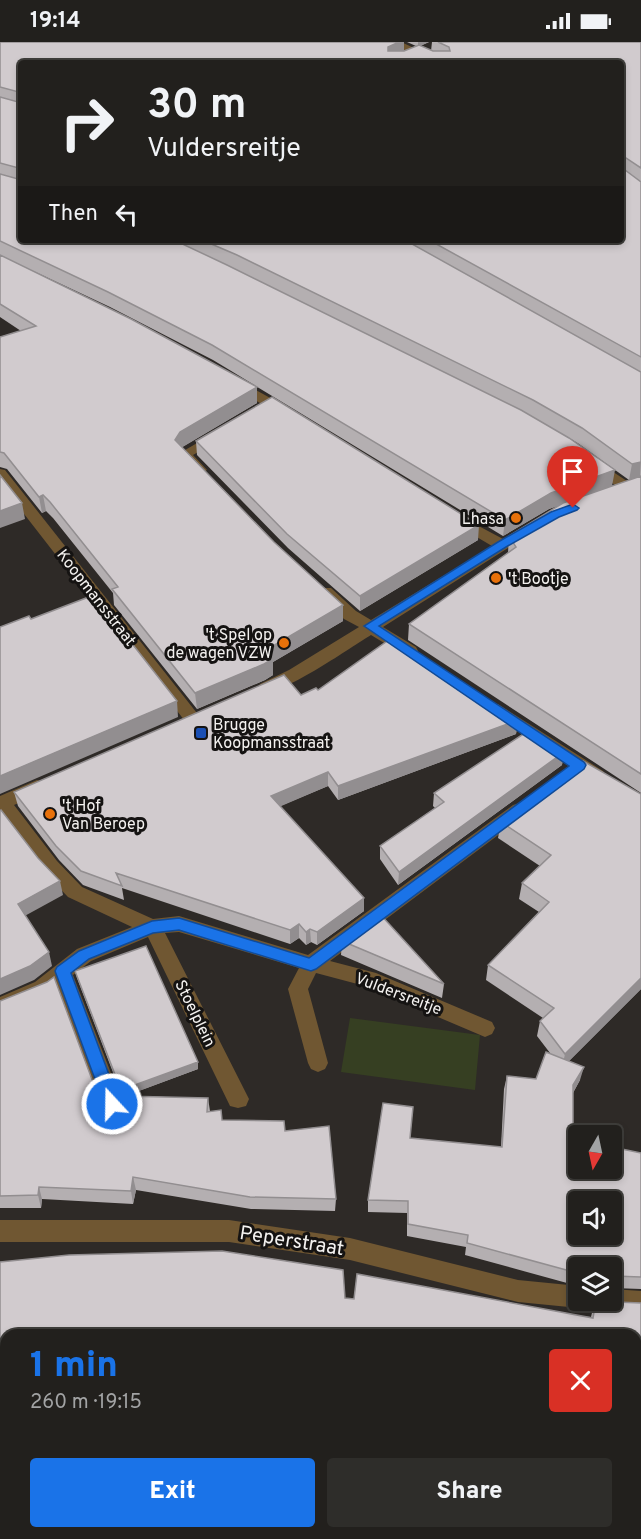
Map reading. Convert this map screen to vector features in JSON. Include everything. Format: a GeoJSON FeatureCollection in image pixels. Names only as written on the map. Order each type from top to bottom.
{"type":"FeatureCollection","features":[{"type":"Feature","properties":{"kind":"street"},"geometry":{"type":"LineString","coordinates":[[392,42],[435,60]]}},
{"type":"Feature","properties":{"kind":"street"},"geometry":{"type":"LineString","coordinates":[[402,59],[435,45]]}},
{"type":"Feature","properties":{"kind":"street"},"geometry":{"type":"LineString","coordinates":[[221,374],[301,422]]}},
{"type":"Feature","properties":{"kind":"street"},"geometry":{"type":"LineString","coordinates":[[253,414],[272,403]]}},
{"type":"Feature","properties":{"kind":"street"},"geometry":{"type":"LineString","coordinates":[[210,480],[186,456],[187,453],[225,431]]}},
{"type":"Feature","properties":{"kind":"street"},"geometry":{"type":"LineString","coordinates":[[582,455],[634,486]]}},
{"type":"Feature","properties":{"kind":"street","name":"Koopmansstraat"},"geometry":{"type":"LineString","coordinates":[[0,473],[194,721]]}},
{"type":"Feature","properties":{"kind":"street"},"geometry":{"type":"LineString","coordinates":[[607,495],[634,486]]}},
{"type":"Feature","properties":{"kind":"street"},"geometry":{"type":"LineString","coordinates":[[447,513],[502,545]]}},
{"type":"Feature","properties":{"kind":"street"},"geometry":{"type":"LineString","coordinates":[[252,694],[295,674],[546,519]]}},
{"type":"Feature","properties":{"kind":"street"},"geometry":{"type":"LineString","coordinates":[[316,584],[350,615],[423,660]]}},
{"type":"Feature","properties":{"kind":"street"},"geometry":{"type":"LineString","coordinates":[[482,699],[614,787]]}},
{"type":"Feature","properties":{"kind":"street"},"geometry":{"type":"LineString","coordinates":[[173,729],[214,712]]}},
{"type":"Feature","properties":{"kind":"street"},"geometry":{"type":"LineString","coordinates":[[560,780],[579,765]]}},
{"type":"Feature","properties":{"kind":"street"},"geometry":{"type":"LineString","coordinates":[[1,803],[50,782]]}},
{"type":"Feature","properties":{"kind":"street"},"geometry":{"type":"LineString","coordinates":[[318,1063],[298,989],[311,964],[531,801]]}},
{"type":"Feature","properties":{"kind":"street","name":"Vuldersreitje"},"geometry":{"type":"LineString","coordinates":[[1,803],[50,866],[75,892],[152,927]]}},
{"type":"Feature","properties":{"kind":"street","name":"Vuldersreitje"},"geometry":{"type":"LineString","coordinates":[[0,1006],[42,988],[84,955],[152,927],[179,924],[369,979],[485,1028]]}},
{"type":"Feature","properties":{"kind":"street","name":"Stoelplein"},"geometry":{"type":"LineString","coordinates":[[152,927],[238,1099]]}},
{"type":"Feature","properties":{"kind":"street"},"geometry":{"type":"LineString","coordinates":[[62,971],[112,1104]]}},
{"type":"Feature","properties":{"kind":"street","name":"Peperstraat"},"geometry":{"type":"LineString","coordinates":[[0,1231],[229,1231],[350,1249],[518,1292],[568,1296]]}},
{"type":"Feature","properties":{"kind":"street"},"geometry":{"type":"LineString","coordinates":[[622,1301],[641,1302]]}},
{"type":"Feature","properties":{"kind":"green space"},"geometry":{"type":"Polygon","coordinates":[[[350,1018],[480,1035],[475,1090],[341,1072],[350,1018]]]}},
{"type":"Feature","properties":{"kind":"building"},"geometry":{"type":"Polygon","coordinates":[[[0,42],[399,42],[388,47],[388,51],[404,51],[419,45],[433,51],[450,51],[449,47],[438,42],[641,42],[641,168],[624,157],[624,60],[18,60],[18,92],[0,87],[0,42]]]}},
{"type":"Feature","properties":{"kind":"building"},"geometry":{"type":"Polygon","coordinates":[[[0,97],[18,102],[18,168],[0,163],[0,97]]]}},
{"type":"Feature","properties":{"kind":"building"},"geometry":{"type":"Polygon","coordinates":[[[624,169],[641,182],[641,357],[434,243],[624,243],[624,169]]]}},
{"type":"Feature","properties":{"kind":"building"},"geometry":{"type":"Polygon","coordinates":[[[0,174],[18,179],[18,243],[180,243],[521,410],[569,438],[615,470],[551,493],[505,520],[212,345],[0,241],[0,174]]]}},
{"type":"Feature","properties":{"kind":"building"},"geometry":{"type":"Polygon","coordinates":[[[209,243],[410,243],[641,372],[641,462],[632,464],[582,428],[533,400],[209,243]]]}},
{"type":"Feature","properties":{"kind":"building"},"geometry":{"type":"Polygon","coordinates":[[[0,255],[131,319],[257,387],[180,432],[175,440],[274,542],[343,605],[266,650],[273,659],[195,693],[112,589],[118,587],[50,502],[43,495],[39,497],[4,453],[0,452],[0,337],[36,326],[0,304],[0,255]]]}},
{"type":"Feature","properties":{"kind":"building"},"geometry":{"type":"Polygon","coordinates":[[[272,397],[479,525],[360,596],[287,534],[196,441],[272,397]]]}},
{"type":"Feature","properties":{"kind":"building"},"geometry":{"type":"Polygon","coordinates":[[[0,475],[22,503],[0,511],[0,475]]]}},
{"type":"Feature","properties":{"kind":"building"},"geometry":{"type":"Polygon","coordinates":[[[641,476],[641,774],[409,624],[516,547],[509,536],[563,503],[641,476]]]}},
{"type":"Feature","properties":{"kind":"building"},"geometry":{"type":"Polygon","coordinates":[[[94,595],[177,701],[0,776],[0,627],[29,616],[31,619],[94,595]]]}},
{"type":"Feature","properties":{"kind":"building"},"geometry":{"type":"Polygon","coordinates":[[[393,637],[518,720],[338,786],[328,772],[271,796],[364,898],[317,932],[310,929],[306,932],[299,924],[290,930],[116,873],[122,886],[81,871],[56,846],[14,792],[284,675],[301,695],[316,688],[318,690],[393,637]]]}},
{"type":"Feature","properties":{"kind":"building"},"geometry":{"type":"Polygon","coordinates":[[[531,729],[564,752],[399,872],[380,846],[444,802],[434,793],[531,729]]]}},
{"type":"Feature","properties":{"kind":"building"},"geometry":{"type":"Polygon","coordinates":[[[583,761],[641,794],[641,978],[565,1054],[540,1021],[554,1008],[488,965],[549,902],[522,883],[551,855],[501,822],[583,761]]]}},
{"type":"Feature","properties":{"kind":"building"},"geometry":{"type":"Polygon","coordinates":[[[0,811],[38,858],[60,881],[18,904],[49,952],[30,966],[0,979],[0,811]]]}},
{"type":"Feature","properties":{"kind":"building"},"geometry":{"type":"Polygon","coordinates":[[[379,913],[444,984],[342,941],[379,913]]]}},
{"type":"Feature","properties":{"kind":"building"},"geometry":{"type":"Polygon","coordinates":[[[146,946],[198,1062],[121,1090],[75,971],[146,946]]]}},
{"type":"Feature","properties":{"kind":"building"},"geometry":{"type":"Polygon","coordinates":[[[54,977],[97,1093],[90,1095],[110,1102],[118,1100],[121,1096],[208,1098],[207,1112],[221,1110],[222,1120],[284,1121],[285,1131],[329,1126],[336,1199],[250,1197],[133,1177],[131,1191],[39,1187],[38,1195],[0,1196],[0,1001],[54,977]]]}},
{"type":"Feature","properties":{"kind":"building"},"geometry":{"type":"Polygon","coordinates":[[[546,1052],[584,1067],[573,1085],[573,1125],[568,1125],[568,1179],[622,1179],[622,1149],[641,1153],[641,1277],[622,1276],[622,1257],[568,1257],[568,1270],[467,1243],[468,1235],[408,1224],[408,1201],[368,1200],[383,1103],[413,1107],[410,1138],[502,1147],[507,1076],[536,1079],[546,1052]]]}},
{"type":"Feature","properties":{"kind":"building"},"geometry":{"type":"Polygon","coordinates":[[[222,1251],[343,1270],[345,1298],[354,1299],[357,1274],[593,1318],[594,1311],[622,1311],[622,1302],[641,1303],[641,1329],[0,1329],[0,1262],[69,1255],[222,1251]]]}},
{"type":"Feature","properties":{"kind":"place","name":"Lhasa"},"geometry":{"type":"Point","coordinates":[516,518]}},
{"type":"Feature","properties":{"kind":"place","name":"'t Bootje"},"geometry":{"type":"Point","coordinates":[496,578]}},
{"type":"Feature","properties":{"kind":"place","name":"'t Spel op de wagen VZW"},"geometry":{"type":"Point","coordinates":[284,643]}},
{"type":"Feature","properties":{"kind":"place","name":"Brugge Koopmansstraat"},"geometry":{"type":"Point","coordinates":[201,733]}},
{"type":"Feature","properties":{"kind":"place","name":"'t Hof Van Beroep"},"geometry":{"type":"Point","coordinates":[50,814]}},
{"type":"Feature","properties":{"kind":"route"},"geometry":{"type":"LineString","coordinates":[[112,1104],[62,971],[84,955],[152,927],[179,924],[311,964],[579,765],[370,626],[555,514],[573,508]]}}]}
